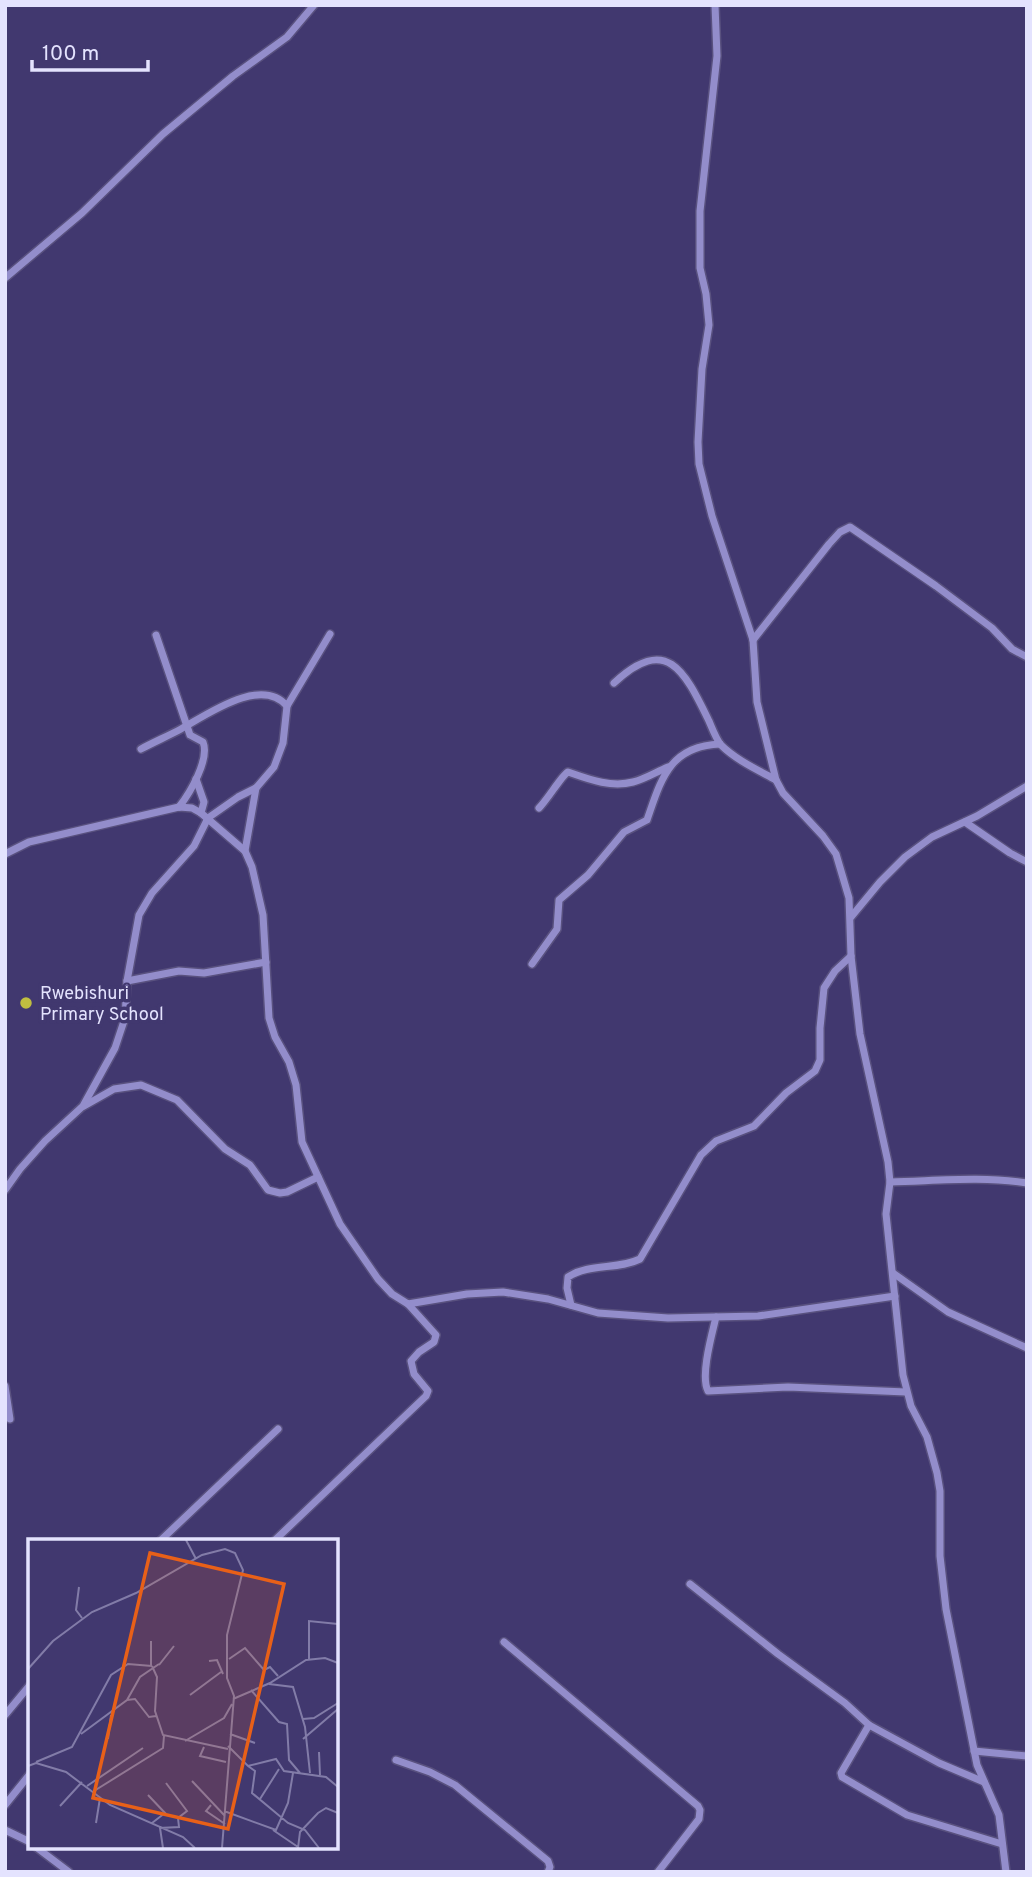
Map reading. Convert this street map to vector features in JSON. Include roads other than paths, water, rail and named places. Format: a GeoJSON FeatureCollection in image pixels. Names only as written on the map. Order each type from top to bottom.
{"type":"FeatureCollection","features":[{"type":"Feature","properties":{"kind":"street"},"geometry":{"type":"LineString","coordinates":[[5,278],[82,213],[163,134],[233,76],[286,37],[314,5]]}},
{"type":"Feature","properties":{"kind":"street"},"geometry":{"type":"LineString","coordinates":[[715,5],[717,56],[700,211],[700,268],[709,325],[702,369],[699,464],[712,516],[753,640],[757,702],[776,780],[783,793],[836,854],[849,898],[851,956],[860,1034],[888,1162],[890,1182],[886,1214],[906,1392],[927,1437],[937,1473],[940,1491],[940,1556],[946,1609],[974,1751],[999,1815],[1006,1872]]}},
{"type":"Feature","properties":{"kind":"street"},"geometry":{"type":"LineString","coordinates":[[753,640],[829,544],[840,532],[850,527],[936,586],[992,628],[1012,649],[1027,657]]}},
{"type":"Feature","properties":{"kind":"street"},"geometry":{"type":"LineString","coordinates":[[83,1107],[121,1033],[139,915],[152,893],[194,846],[208,818],[256,788],[279,758],[286,730],[287,706],[330,634]]}},
{"type":"Feature","properties":{"kind":"street"},"geometry":{"type":"LineString","coordinates":[[156,635],[190,735],[203,742],[206,751],[190,794],[179,807]]}},
{"type":"Feature","properties":{"kind":"street"},"geometry":{"type":"LineString","coordinates":[[614,683],[641,662],[657,660],[671,663],[684,674],[720,744],[776,780]]}},
{"type":"Feature","properties":{"kind":"street"},"geometry":{"type":"LineString","coordinates":[[141,749],[220,706],[242,698],[272,695],[287,706]]}},
{"type":"Feature","properties":{"kind":"street"},"geometry":{"type":"LineString","coordinates":[[539,808],[552,794],[562,776],[568,772],[592,781],[622,784],[640,780],[668,767],[687,752],[709,744],[720,744]]}},
{"type":"Feature","properties":{"kind":"street"},"geometry":{"type":"LineString","coordinates":[[532,964],[557,929],[559,900],[588,875],[624,832],[647,820],[668,767]]}},
{"type":"Feature","properties":{"kind":"street"},"geometry":{"type":"LineString","coordinates":[[195,778],[204,802],[201,813]]}},
{"type":"Feature","properties":{"kind":"street"},"geometry":{"type":"LineString","coordinates":[[851,918],[880,882],[905,857],[932,837],[965,822],[1027,786]]}},
{"type":"Feature","properties":{"kind":"street"},"geometry":{"type":"LineString","coordinates":[[256,788],[245,851],[263,915],[269,1018],[275,1037],[289,1062],[296,1085],[302,1142],[340,1224],[379,1279],[392,1294],[408,1304],[436,1335],[434,1342],[419,1352],[411,1362],[414,1374],[428,1391],[426,1396],[276,1539]]}},
{"type":"Feature","properties":{"kind":"street"},"geometry":{"type":"LineString","coordinates":[[5,854],[29,842],[179,807],[192,808],[201,813],[245,851]]}},
{"type":"Feature","properties":{"kind":"street"},"geometry":{"type":"LineString","coordinates":[[965,822],[1027,862]]}},
{"type":"Feature","properties":{"kind":"street"},"geometry":{"type":"LineString","coordinates":[[571,1305],[567,1288],[568,1277],[640,1259],[701,1155],[716,1141],[754,1126],[773,1105],[815,1071],[820,1060],[824,988],[835,971],[851,956]]}},
{"type":"Feature","properties":{"kind":"street"},"geometry":{"type":"LineString","coordinates":[[127,981],[179,971],[205,973],[266,962]]}},
{"type":"Feature","properties":{"kind":"street"},"geometry":{"type":"LineString","coordinates":[[5,1190],[28,1159],[83,1107],[114,1089],[141,1085],[177,1100],[225,1149],[250,1165],[268,1190],[287,1192],[318,1177]]}},
{"type":"Feature","properties":{"kind":"street"},"geometry":{"type":"LineString","coordinates":[[890,1182],[1008,1179],[1027,1182]]}},
{"type":"Feature","properties":{"kind":"street"},"geometry":{"type":"LineString","coordinates":[[893,1273],[948,1312],[1027,1348]]}},
{"type":"Feature","properties":{"kind":"street"},"geometry":{"type":"LineString","coordinates":[[408,1304],[467,1294],[503,1292],[598,1313],[633,1317],[716,1317],[758,1316],[895,1296]]}},
{"type":"Feature","properties":{"kind":"street"},"geometry":{"type":"LineString","coordinates":[[716,1317],[705,1382],[708,1391],[788,1387],[906,1392]]}},
{"type":"Feature","properties":{"kind":"street"},"geometry":{"type":"LineString","coordinates":[[5,1386],[10,1419]]}},
{"type":"Feature","properties":{"kind":"street"},"geometry":{"type":"LineString","coordinates":[[162,1539],[278,1429]]}},
{"type":"Feature","properties":{"kind":"street"},"geometry":{"type":"LineString","coordinates":[[690,1584],[845,1703],[869,1725],[939,1763],[985,1782]]}},
{"type":"Feature","properties":{"kind":"street"},"geometry":{"type":"LineString","coordinates":[[504,1642],[698,1806],[701,1814],[699,1819],[658,1872]]}},
{"type":"Feature","properties":{"kind":"street"},"geometry":{"type":"LineString","coordinates":[[5,1715],[28,1687]]}},
{"type":"Feature","properties":{"kind":"street"},"geometry":{"type":"LineString","coordinates":[[869,1725],[841,1773],[842,1777],[907,1815],[1002,1844]]}},
{"type":"Feature","properties":{"kind":"street"},"geometry":{"type":"LineString","coordinates":[[974,1751],[1027,1756]]}},
{"type":"Feature","properties":{"kind":"street"},"geometry":{"type":"LineString","coordinates":[[396,1760],[456,1785],[548,1861],[548,1872]]}},
{"type":"Feature","properties":{"kind":"street"},"geometry":{"type":"LineString","coordinates":[[5,1805],[28,1776]]}},
{"type":"Feature","properties":{"kind":"street"},"geometry":{"type":"LineString","coordinates":[[5,1830],[28,1841]]}},
{"type":"Feature","properties":{"kind":"street"},"geometry":{"type":"LineString","coordinates":[[38,1849],[69,1872]]}},
{"type":"Feature","properties":{"kind":"street"},"geometry":{"type":"LineString","coordinates":[[52,1860],[57,1872]]}},
{"type":"Feature","properties":{"kind":"place","name":"Rwebishuri Primary School"},"geometry":{"type":"Point","coordinates":[26,1003]}}]}
